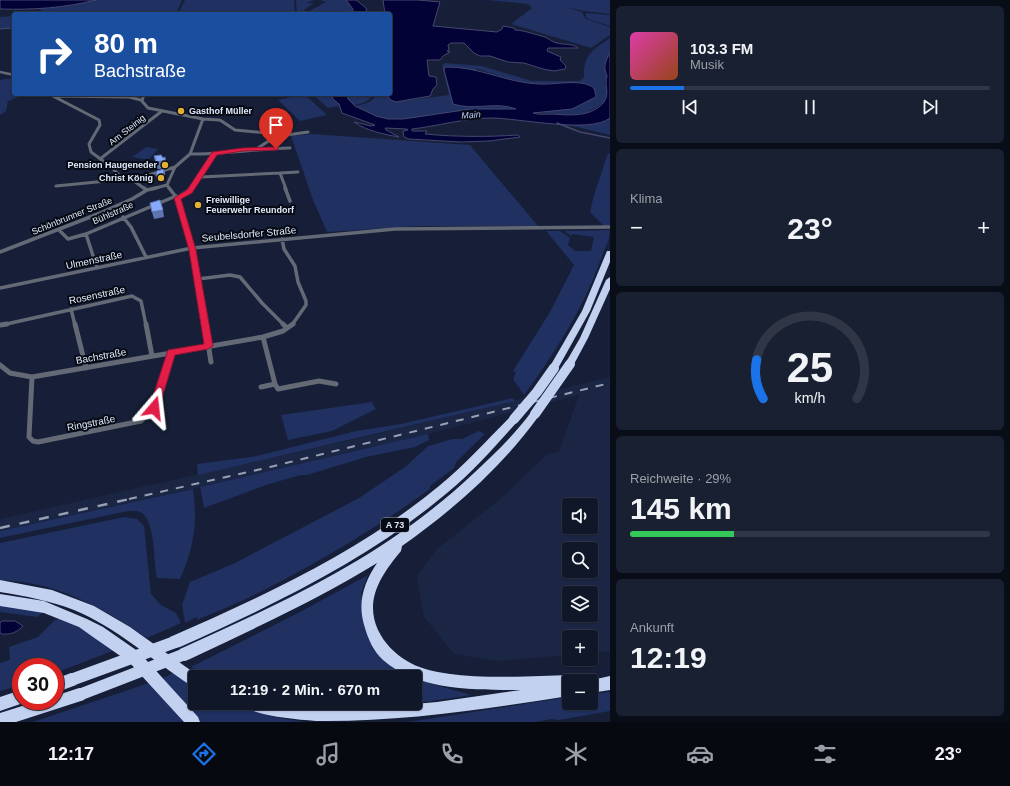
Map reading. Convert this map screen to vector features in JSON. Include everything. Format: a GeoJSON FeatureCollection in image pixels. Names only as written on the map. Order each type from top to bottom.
{"type":"FeatureCollection","features":[{"type":"Feature","properties":{"kind":"highway","name":"A 73"},"geometry":{"type":"LineString","coordinates":[[64,683],[175,642],[256,605],[315,575],[363,547],[409,516],[444,489],[481,454],[514,419],[554,368],[586,311],[610,253]]}},
{"type":"Feature","properties":{"kind":"highway","name":"A 73"},"geometry":{"type":"LineString","coordinates":[[0,720],[79,694],[185,654],[271,615],[377,557],[426,522],[474,481],[521,432],[535,414],[570,364],[584,338],[610,280]]}},
{"type":"Feature","properties":{"kind":"highway"},"geometry":{"type":"LineString","coordinates":[[407,535],[383,563],[367,594],[366,610],[369,624],[376,641],[386,655],[401,666],[421,675],[443,680],[475,682],[562,682]]}},
{"type":"Feature","properties":{"kind":"highway"},"geometry":{"type":"LineString","coordinates":[[0,586],[41,593],[72,603],[94,613],[128,634],[188,676]]}},
{"type":"Feature","properties":{"kind":"highway"},"geometry":{"type":"LineString","coordinates":[[0,600],[44,607],[83,623],[98,632],[134,657],[193,722]]}},
{"type":"Feature","properties":{"kind":"highway"},"geometry":{"type":"LineString","coordinates":[[598,681],[610,682]]}},
{"type":"Feature","properties":{"kind":"highway"},"geometry":{"type":"LineString","coordinates":[[598,685],[610,682]]}},
{"type":"Feature","properties":{"kind":"highway"},"geometry":{"type":"LineString","coordinates":[[280,710],[347,716],[383,715],[429,710],[562,690]]}},
{"type":"Feature","properties":{"kind":"highway"},"geometry":{"type":"LineString","coordinates":[[0,704],[12,700]]}},
{"type":"Feature","properties":{"kind":"street"},"geometry":{"type":"LineString","coordinates":[[0,72],[12,75]]}},
{"type":"Feature","properties":{"kind":"street"},"geometry":{"type":"LineString","coordinates":[[53,96],[99,120],[100,125],[89,148],[95,156],[122,178],[134,181],[147,190]]}},
{"type":"Feature","properties":{"kind":"street"},"geometry":{"type":"LineString","coordinates":[[129,96],[142,101],[147,107],[203,119],[220,120],[235,130],[287,135]]}},
{"type":"Feature","properties":{"kind":"street"},"geometry":{"type":"LineString","coordinates":[[142,101],[143,96]]}},
{"type":"Feature","properties":{"kind":"street","name":"Am Steinig"},"geometry":{"type":"LineString","coordinates":[[100,159],[162,111]]}},
{"type":"Feature","properties":{"kind":"street"},"geometry":{"type":"LineString","coordinates":[[134,181],[139,178],[175,167],[190,154],[203,119]]}},
{"type":"Feature","properties":{"kind":"street"},"geometry":{"type":"LineString","coordinates":[[256,148],[267,142],[287,135],[308,132]]}},
{"type":"Feature","properties":{"kind":"street"},"geometry":{"type":"LineString","coordinates":[[190,154],[214,154],[256,148],[290,148]]}},
{"type":"Feature","properties":{"kind":"street","name":"Bühlstraße"},"geometry":{"type":"LineString","coordinates":[[59,230],[68,239],[86,234],[123,217],[190,192],[214,154]]}},
{"type":"Feature","properties":{"kind":"street"},"geometry":{"type":"LineString","coordinates":[[175,167],[167,185],[177,197],[192,248],[211,362]]}},
{"type":"Feature","properties":{"kind":"street"},"geometry":{"type":"LineString","coordinates":[[200,177],[298,172]]}},
{"type":"Feature","properties":{"kind":"street"},"geometry":{"type":"LineString","coordinates":[[280,173],[290,201]]}},
{"type":"Feature","properties":{"kind":"street"},"geometry":{"type":"LineString","coordinates":[[56,186],[117,180],[122,178]]}},
{"type":"Feature","properties":{"kind":"street","name":"Schönbrunner Straße"},"geometry":{"type":"LineString","coordinates":[[0,252],[59,230],[132,199],[147,190],[167,185]]}},
{"type":"Feature","properties":{"kind":"street"},"geometry":{"type":"LineString","coordinates":[[123,217],[131,227],[146,257]]}},
{"type":"Feature","properties":{"kind":"street","name":"Seubelsdorfer Straße"},"geometry":{"type":"LineString","coordinates":[[192,248],[417,228],[610,226]]}},
{"type":"Feature","properties":{"kind":"street"},"geometry":{"type":"LineString","coordinates":[[86,234],[97,268]]}},
{"type":"Feature","properties":{"kind":"street"},"geometry":{"type":"LineString","coordinates":[[198,279],[230,274],[240,277],[262,303],[288,328],[297,320],[306,301],[298,282],[295,266],[284,249],[282,239]]}},
{"type":"Feature","properties":{"kind":"street","name":"Ulmenstraße"},"geometry":{"type":"LineString","coordinates":[[0,288],[192,248]]}},
{"type":"Feature","properties":{"kind":"street","name":"Rosenstraße"},"geometry":{"type":"LineString","coordinates":[[0,325],[127,296],[138,299],[141,303],[152,356]]}},
{"type":"Feature","properties":{"kind":"street"},"geometry":{"type":"LineString","coordinates":[[71,309],[86,368]]}},
{"type":"Feature","properties":{"kind":"street","name":"Bachstraße"},"geometry":{"type":"LineString","coordinates":[[0,365],[5,371],[15,376],[32,377],[263,337],[288,328]]}},
{"type":"Feature","properties":{"kind":"street"},"geometry":{"type":"LineString","coordinates":[[263,337],[275,384],[278,389],[319,381],[336,384]]}},
{"type":"Feature","properties":{"kind":"street","name":"Ringstraße"},"geometry":{"type":"LineString","coordinates":[[32,377],[29,437],[33,441],[38,442],[141,421],[154,408],[171,353]]}},
{"type":"Feature","properties":{"kind":"street"},"geometry":{"type":"LineString","coordinates":[[261,387],[275,384]]}},
{"type":"Feature","properties":{"kind":"shaded area"},"geometry":{"type":"Polygon","coordinates":[[[96,0],[182,0],[177,12],[42,12],[39,9],[73,5],[96,0]]]}},
{"type":"Feature","properties":{"kind":"shaded area"},"geometry":{"type":"Polygon","coordinates":[[[185,0],[294,0],[295,12],[179,12],[185,0]]]}},
{"type":"Feature","properties":{"kind":"shaded area"},"geometry":{"type":"Polygon","coordinates":[[[296,0],[314,0],[306,3],[314,3],[304,10],[304,12],[297,12],[296,0]]]}},
{"type":"Feature","properties":{"kind":"shaded area"},"geometry":{"type":"Polygon","coordinates":[[[320,0],[346,0],[349,2],[353,12],[310,12],[311,10],[326,2],[320,0]]]}},
{"type":"Feature","properties":{"kind":"shaded area"},"geometry":{"type":"Polygon","coordinates":[[[486,0],[610,0],[610,14],[565,7],[582,12],[586,19],[610,27],[610,35],[591,48],[511,24],[532,8],[528,4],[486,0]]]}},
{"type":"Feature","properties":{"kind":"shaded area"},"geometry":{"type":"Polygon","coordinates":[[[586,13],[610,15],[610,26],[588,19],[586,17],[586,13]]]}},
{"type":"Feature","properties":{"kind":"shaded area"},"geometry":{"type":"Polygon","coordinates":[[[12,16],[12,28],[0,29],[0,17],[12,16]]]}},
{"type":"Feature","properties":{"kind":"shaded area"},"geometry":{"type":"Polygon","coordinates":[[[610,38],[610,53],[604,65],[607,76],[605,82],[608,93],[604,102],[584,114],[574,115],[532,112],[572,109],[596,97],[591,86],[580,83],[527,84],[477,69],[460,106],[494,105],[517,109],[472,109],[403,119],[388,119],[376,116],[355,106],[365,104],[373,99],[374,96],[387,96],[396,102],[449,95],[442,65],[445,63],[482,66],[532,81],[580,81],[584,77],[584,69],[587,58],[590,53],[610,38]]]}},
{"type":"Feature","properties":{"kind":"shaded area"},"geometry":{"type":"Polygon","coordinates":[[[12,78],[12,96],[22,96],[8,101],[6,111],[0,115],[0,80],[12,78]]]}},
{"type":"Feature","properties":{"kind":"shaded area"},"geometry":{"type":"Polygon","coordinates":[[[295,96],[306,96],[327,115],[300,121],[278,100],[295,96]]]}},
{"type":"Feature","properties":{"kind":"shaded area"},"geometry":{"type":"Polygon","coordinates":[[[314,96],[332,96],[340,106],[328,108],[314,96]]]}},
{"type":"Feature","properties":{"kind":"shaded area"},"geometry":{"type":"Polygon","coordinates":[[[347,96],[371,96],[367,101],[353,105],[347,96]]]}},
{"type":"Feature","properties":{"kind":"shaded area"},"geometry":{"type":"Polygon","coordinates":[[[610,118],[610,135],[569,125],[596,124],[610,118]]]}},
{"type":"Feature","properties":{"kind":"shaded area"},"geometry":{"type":"Polygon","coordinates":[[[312,134],[470,145],[538,226],[418,226],[327,232],[313,200],[291,136],[312,134]]]}},
{"type":"Feature","properties":{"kind":"shaded area"},"geometry":{"type":"Polygon","coordinates":[[[146,147],[158,149],[148,160],[132,157],[146,147]]]}},
{"type":"Feature","properties":{"kind":"shaded area"},"geometry":{"type":"Polygon","coordinates":[[[608,153],[610,154],[610,225],[603,225],[590,212],[608,153]]]}},
{"type":"Feature","properties":{"kind":"shaded area"},"geometry":{"type":"Polygon","coordinates":[[[610,230],[608,241],[594,277],[577,313],[547,363],[524,395],[513,379],[516,372],[513,371],[550,312],[574,265],[546,231],[560,231],[570,238],[568,245],[575,251],[591,251],[594,237],[572,234],[571,236],[564,231],[610,230]]]}},
{"type":"Feature","properties":{"kind":"shaded area"},"geometry":{"type":"Polygon","coordinates":[[[610,377],[610,651],[598,652],[598,630],[562,630],[562,656],[496,661],[454,654],[424,617],[417,575],[438,548],[498,501],[547,454],[559,452],[579,395],[428,434],[200,487],[0,531],[0,519],[373,435],[610,377]]]}},
{"type":"Feature","properties":{"kind":"shaded area"},"geometry":{"type":"Polygon","coordinates":[[[513,398],[515,401],[198,475],[197,464],[257,456],[356,431],[401,424],[513,398]]]}},
{"type":"Feature","properties":{"kind":"shaded area"},"geometry":{"type":"Polygon","coordinates":[[[372,402],[376,409],[332,431],[288,440],[281,415],[372,402]]]}},
{"type":"Feature","properties":{"kind":"shaded area"},"geometry":{"type":"Polygon","coordinates":[[[479,431],[485,434],[456,462],[454,468],[430,486],[430,489],[388,518],[323,558],[249,598],[197,620],[197,617],[185,623],[182,605],[190,582],[235,563],[359,498],[405,467],[428,446],[453,439],[462,439],[479,431]]]}},
{"type":"Feature","properties":{"kind":"shaded area"},"geometry":{"type":"Polygon","coordinates":[[[428,434],[429,440],[415,447],[366,457],[307,475],[301,475],[269,484],[204,508],[200,487],[428,434]]]}},
{"type":"Feature","properties":{"kind":"shaded area"},"geometry":{"type":"Polygon","coordinates":[[[193,489],[195,513],[194,535],[189,556],[180,579],[157,578],[153,542],[149,523],[145,516],[137,511],[128,511],[0,538],[0,531],[193,489]]]}},
{"type":"Feature","properties":{"kind":"shaded area"},"geometry":{"type":"Polygon","coordinates":[[[124,517],[137,519],[144,526],[151,594],[161,605],[176,613],[181,623],[147,638],[113,616],[78,598],[41,586],[0,580],[0,543],[124,517]]]}},
{"type":"Feature","properties":{"kind":"shaded area"},"geometry":{"type":"Polygon","coordinates":[[[368,575],[361,593],[364,620],[383,658],[395,670],[196,670],[191,667],[300,612],[368,575]]]}},
{"type":"Feature","properties":{"kind":"shaded area"},"geometry":{"type":"Polygon","coordinates":[[[0,604],[43,612],[37,617],[0,612],[0,604]]]}},
{"type":"Feature","properties":{"kind":"shaded area"},"geometry":{"type":"Polygon","coordinates":[[[60,618],[78,626],[115,650],[64,670],[64,658],[12,658],[12,688],[0,691],[0,663],[10,660],[9,647],[38,637],[55,620],[60,618]]]}},
{"type":"Feature","properties":{"kind":"shaded area"},"geometry":{"type":"Polygon","coordinates":[[[173,673],[188,683],[188,707],[163,678],[173,673]]]}},
{"type":"Feature","properties":{"kind":"shaded area"},"geometry":{"type":"Polygon","coordinates":[[[422,681],[471,695],[422,702],[422,681]]]}},
{"type":"Feature","properties":{"kind":"shaded area"},"geometry":{"type":"Polygon","coordinates":[[[152,682],[189,722],[33,722],[152,682]]]}},
{"type":"Feature","properties":{"kind":"shaded area"},"geometry":{"type":"Polygon","coordinates":[[[610,692],[610,711],[559,720],[551,719],[536,722],[408,722],[562,698],[562,710],[598,710],[598,693],[610,692]]]}},
{"type":"Feature","properties":{"kind":"shaded area"},"geometry":{"type":"Polygon","coordinates":[[[191,710],[252,710],[275,717],[305,722],[201,722],[191,710]]]}},
{"type":"Feature","properties":{"kind":"water"},"geometry":{"type":"Polygon","coordinates":[[[0,0],[96,0],[60,7],[0,9],[0,0]]]}},
{"type":"Feature","properties":{"kind":"water"},"geometry":{"type":"Polygon","coordinates":[[[346,0],[356,0],[366,8],[367,12],[352,12],[353,9],[346,0]]]}},
{"type":"Feature","properties":{"kind":"water"},"geometry":{"type":"Polygon","coordinates":[[[383,0],[418,0],[440,2],[433,26],[497,32],[502,29],[503,26],[545,37],[555,43],[576,46],[578,48],[548,48],[547,51],[561,57],[560,60],[566,66],[565,69],[554,71],[524,63],[508,62],[490,56],[480,56],[474,53],[464,43],[451,43],[448,45],[449,50],[447,51],[450,52],[443,56],[440,60],[427,60],[429,76],[436,77],[437,85],[433,89],[430,96],[396,102],[387,96],[392,96],[392,12],[385,12],[383,0]]]}},
{"type":"Feature","properties":{"kind":"water","name":"Main"},"geometry":{"type":"Polygon","coordinates":[[[610,53],[610,118],[600,123],[571,125],[481,118],[412,129],[412,131],[427,131],[425,134],[437,135],[518,135],[520,137],[489,141],[461,142],[409,139],[404,137],[403,131],[408,130],[407,129],[385,128],[399,137],[387,135],[370,130],[354,122],[371,126],[375,125],[342,113],[339,104],[333,99],[332,96],[347,96],[348,99],[355,106],[376,116],[388,119],[403,119],[471,109],[516,109],[501,106],[469,107],[453,104],[444,70],[445,67],[457,67],[527,83],[580,83],[591,86],[595,90],[596,97],[572,109],[533,113],[572,115],[593,111],[606,99],[606,62],[610,53]]]}},
{"type":"Feature","properties":{"kind":"water"},"geometry":{"type":"Polygon","coordinates":[[[2,621],[15,621],[23,626],[14,633],[2,634],[0,633],[0,623],[2,621]]]}},
{"type":"Feature","properties":{"kind":"building"},"geometry":{"type":"Polygon","coordinates":[[[161,155],[163,158],[165,157],[165,160],[157,162],[154,156],[161,155]]]}},
{"type":"Feature","properties":{"kind":"building"},"geometry":{"type":"Polygon","coordinates":[[[164,169],[163,176],[156,176],[157,171],[164,169]]]}},
{"type":"Feature","properties":{"kind":"building"},"geometry":{"type":"Polygon","coordinates":[[[160,200],[163,210],[152,212],[150,203],[160,200]]]}},
{"type":"Feature","properties":{"kind":"waterway"},"geometry":{"type":"LineString","coordinates":[[0,29],[12,28]]}},
{"type":"Feature","properties":{"kind":"waterway"},"geometry":{"type":"LineString","coordinates":[[557,123],[580,132],[610,138]]}},
{"type":"Feature","properties":{"kind":"railway"},"geometry":{"type":"LineString","coordinates":[[129,499],[270,467],[610,383]]}},
{"type":"Feature","properties":{"kind":"railway"},"geometry":{"type":"LineString","coordinates":[[0,528],[134,498]]}},
{"type":"Feature","properties":{"kind":"place","name":"Gasthof Müller"},"geometry":{"type":"Point","coordinates":[181,111]}},
{"type":"Feature","properties":{"kind":"place","name":"Pension Haugeneder"},"geometry":{"type":"Point","coordinates":[165,165]}},
{"type":"Feature","properties":{"kind":"place","name":"Christ König"},"geometry":{"type":"Point","coordinates":[161,178]}},
{"type":"Feature","properties":{"kind":"place","name":"Freiwillige Feuerwehr Reundorf"},"geometry":{"type":"Point","coordinates":[198,205]}},
{"type":"Feature","properties":{"kind":"route"},"geometry":{"type":"LineString","coordinates":[[154,408],[171,353],[208,346],[193,250],[177,198],[190,192],[214,154],[243,149],[276,149]]}}]}
